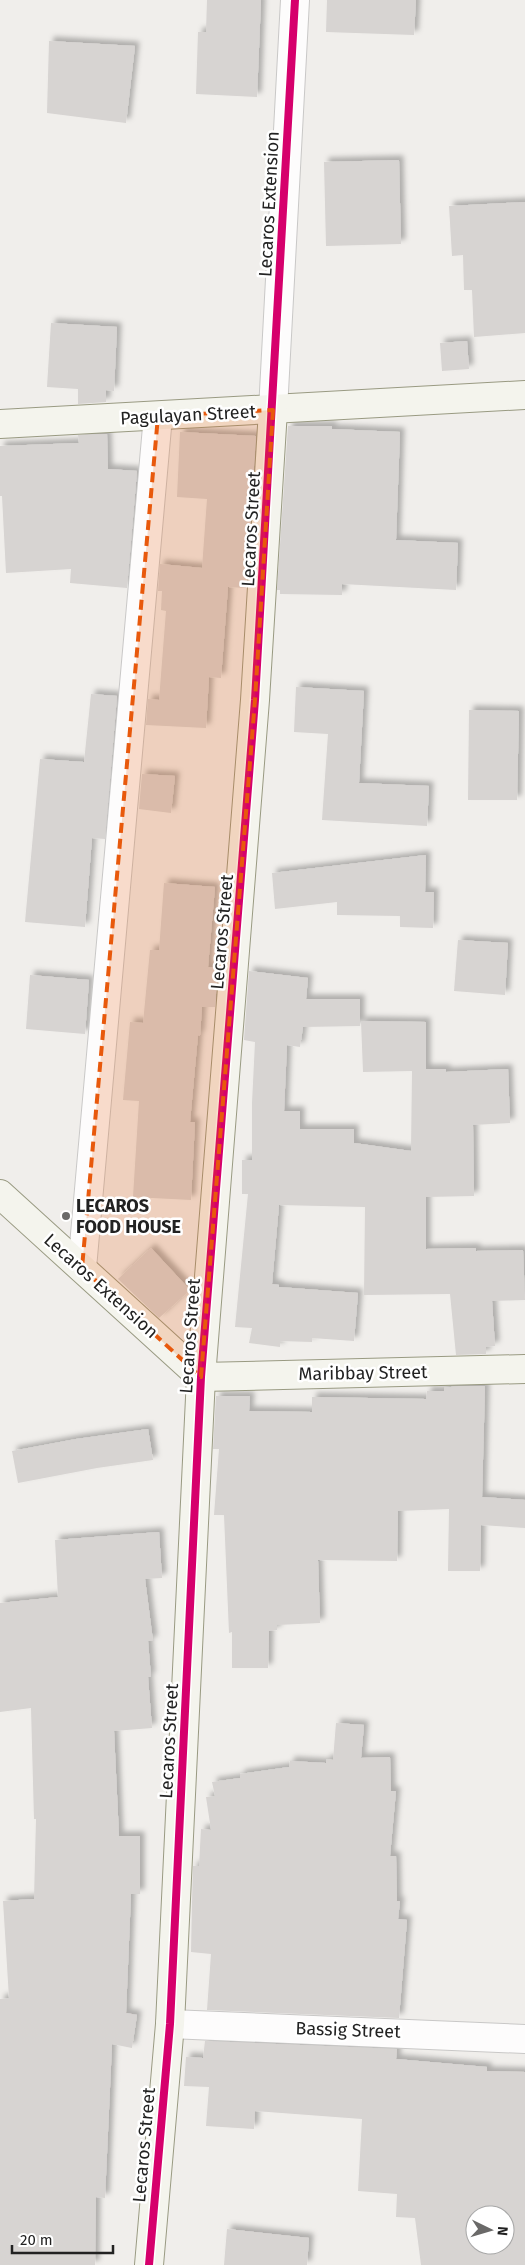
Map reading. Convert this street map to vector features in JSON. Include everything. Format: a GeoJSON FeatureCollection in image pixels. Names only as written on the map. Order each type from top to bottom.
{"type":"FeatureCollection","features":[{"type":"Feature","properties":{"kind":"street","name":"Lecaros Extension"},"geometry":{"type":"LineString","coordinates":[[273,410],[295,0]]}},
{"type":"Feature","properties":{"kind":"street","name":"Pagulayan Street"},"geometry":{"type":"LineString","coordinates":[[0,424],[525,395]]}},
{"type":"Feature","properties":{"kind":"street","name":"Lecaros Street"},"geometry":{"type":"LineString","coordinates":[[149,2265],[170,2024],[201,1377],[255,700],[273,410]]}},
{"type":"Feature","properties":{"kind":"street"},"geometry":{"type":"LineString","coordinates":[[82,1268],[158,416]]}},
{"type":"Feature","properties":{"kind":"street","name":"Lecaros Extension"},"geometry":{"type":"LineString","coordinates":[[0,1194],[201,1377]]}},
{"type":"Feature","properties":{"kind":"street","name":"Maribbay Street"},"geometry":{"type":"LineString","coordinates":[[201,1377],[525,1369]]}},
{"type":"Feature","properties":{"kind":"street","name":"Bassig Street"},"geometry":{"type":"LineString","coordinates":[[170,2024],[525,2039]]}},
{"type":"Feature","properties":{"kind":"highlighted area"},"geometry":{"type":"Polygon","coordinates":[[[273,410],[255,700],[201,1377],[82,1268],[158,416],[273,410]]]}},
{"type":"Feature","properties":{"kind":"building"},"geometry":{"type":"Polygon","coordinates":[[[207,0],[261,0],[257,97],[196,94],[198,32],[206,32],[207,0]]]}},
{"type":"Feature","properties":{"kind":"building"},"geometry":{"type":"Polygon","coordinates":[[[327,0],[416,0],[414,35],[326,32],[327,0]]]}},
{"type":"Feature","properties":{"kind":"building"},"geometry":{"type":"Polygon","coordinates":[[[49,41],[135,46],[126,123],[47,113],[49,41]]]}},
{"type":"Feature","properties":{"kind":"building"},"geometry":{"type":"Polygon","coordinates":[[[399,160],[401,244],[326,246],[324,162],[399,160]]]}},
{"type":"Feature","properties":{"kind":"building"},"geometry":{"type":"Polygon","coordinates":[[[525,202],[525,333],[474,337],[472,290],[464,290],[463,255],[452,256],[449,206],[525,202]]]}},
{"type":"Feature","properties":{"kind":"building"},"geometry":{"type":"Polygon","coordinates":[[[51,323],[117,327],[114,391],[106,390],[106,402],[78,404],[78,389],[47,387],[51,323]]]}},
{"type":"Feature","properties":{"kind":"building"},"geometry":{"type":"Polygon","coordinates":[[[467,341],[469,369],[442,371],[440,343],[467,341]]]}},
{"type":"Feature","properties":{"kind":"building"},"geometry":{"type":"Polygon","coordinates":[[[288,426],[332,426],[332,429],[400,432],[396,540],[458,543],[456,590],[342,584],[342,595],[280,594],[280,590],[277,590],[288,426]]]}},
{"type":"Feature","properties":{"kind":"building"},"geometry":{"type":"Polygon","coordinates":[[[180,432],[256,436],[246,588],[228,587],[221,678],[209,677],[206,728],[146,725],[148,699],[159,700],[166,611],[161,610],[162,591],[158,591],[160,564],[202,568],[207,499],[177,497],[180,432]]]}},
{"type":"Feature","properties":{"kind":"building"},"geometry":{"type":"Polygon","coordinates":[[[107,434],[108,469],[137,471],[127,588],[70,583],[71,569],[6,573],[2,496],[0,496],[0,446],[79,443],[78,435],[107,434]]]}},
{"type":"Feature","properties":{"kind":"building"},"geometry":{"type":"Polygon","coordinates":[[[296,687],[364,691],[359,783],[429,786],[427,826],[322,820],[328,734],[294,732],[296,687]]]}},
{"type":"Feature","properties":{"kind":"building"},"geometry":{"type":"Polygon","coordinates":[[[91,694],[117,696],[105,839],[92,838],[85,927],[25,922],[40,759],[84,762],[91,694]]]}},
{"type":"Feature","properties":{"kind":"building"},"geometry":{"type":"Polygon","coordinates":[[[469,710],[519,711],[517,800],[468,800],[469,710]]]}},
{"type":"Feature","properties":{"kind":"building"},"geometry":{"type":"Polygon","coordinates":[[[142,774],[175,776],[171,813],[139,809],[142,774]]]}},
{"type":"Feature","properties":{"kind":"building"},"geometry":{"type":"Polygon","coordinates":[[[426,855],[425,892],[434,892],[433,928],[400,927],[400,916],[337,915],[337,902],[275,909],[272,873],[426,855]]]}},
{"type":"Feature","properties":{"kind":"building"},"geometry":{"type":"Polygon","coordinates":[[[164,883],[215,887],[208,967],[218,968],[215,1007],[202,1007],[200,1036],[198,1035],[190,1122],[195,1122],[191,1200],[133,1197],[139,1101],[123,1100],[130,1022],[143,1023],[150,950],[159,950],[164,883]]]}},
{"type":"Feature","properties":{"kind":"building"},"geometry":{"type":"Polygon","coordinates":[[[458,940],[508,943],[505,995],[454,991],[458,940]]]}},
{"type":"Feature","properties":{"kind":"building"},"geometry":{"type":"Polygon","coordinates":[[[249,971],[308,978],[306,999],[360,999],[360,1026],[303,1027],[300,1047],[287,1045],[284,1111],[300,1111],[300,1129],[354,1129],[354,1143],[411,1151],[412,1071],[363,1072],[361,1021],[426,1022],[426,1069],[446,1069],[446,1072],[508,1069],[510,1123],[473,1125],[474,1196],[426,1197],[426,1249],[476,1248],[476,1251],[523,1250],[525,1300],[492,1301],[495,1346],[486,1347],[486,1354],[456,1355],[450,1294],[364,1295],[365,1207],[279,1205],[272,1284],[279,1285],[279,1287],[358,1293],[354,1341],[312,1338],[312,1342],[280,1341],[280,1347],[249,1343],[252,1328],[235,1327],[248,1194],[242,1194],[242,1160],[252,1160],[255,1042],[244,1040],[249,971]]]}},
{"type":"Feature","properties":{"kind":"building"},"geometry":{"type":"Polygon","coordinates":[[[30,975],[89,980],[85,1034],[26,1029],[30,975]]]}},
{"type":"Feature","properties":{"kind":"building"},"geometry":{"type":"Polygon","coordinates":[[[151,1248],[190,1290],[159,1318],[118,1279],[151,1248]]]}},
{"type":"Feature","properties":{"kind":"building"},"geometry":{"type":"Polygon","coordinates":[[[485,1386],[482,1497],[525,1500],[525,1528],[481,1525],[480,1571],[448,1571],[449,1509],[398,1511],[397,1561],[318,1560],[320,1623],[277,1625],[277,1630],[269,1631],[268,1668],[232,1668],[232,1632],[229,1633],[224,1515],[214,1515],[219,1449],[213,1449],[216,1396],[250,1396],[249,1411],[312,1412],[312,1397],[426,1399],[427,1391],[444,1391],[444,1388],[485,1386]]]}},
{"type":"Feature","properties":{"kind":"building"},"geometry":{"type":"Polygon","coordinates":[[[148,1429],[153,1460],[97,1468],[18,1483],[12,1451],[76,1439],[148,1429]]]}},
{"type":"Feature","properties":{"kind":"building"},"geometry":{"type":"Polygon","coordinates":[[[159,1532],[162,1578],[145,1579],[153,1641],[148,1641],[151,1677],[148,1677],[152,1728],[114,1731],[119,1836],[140,1836],[140,1894],[131,1894],[126,2013],[137,2015],[132,2048],[112,2044],[105,2198],[96,2197],[95,2265],[0,2265],[0,1999],[9,1998],[3,1901],[34,1899],[36,1819],[34,1819],[31,1708],[0,1712],[0,1603],[58,1597],[55,1540],[159,1532]]]}},
{"type":"Feature","properties":{"kind":"building"},"geometry":{"type":"Polygon","coordinates":[[[336,1723],[364,1725],[361,1758],[390,1757],[391,1791],[396,1791],[390,1856],[396,1856],[397,1901],[400,1901],[398,1919],[407,1920],[399,2018],[207,2010],[211,1954],[191,1952],[192,1903],[193,1866],[199,1866],[201,1829],[211,1830],[206,1797],[215,1796],[212,1782],[240,1778],[240,1774],[289,1767],[290,1761],[326,1763],[326,1759],[333,1760],[336,1723]]]}},
{"type":"Feature","properties":{"kind":"building"},"geometry":{"type":"Polygon","coordinates":[[[205,2041],[397,2049],[396,2059],[487,2067],[487,2071],[525,2072],[525,2265],[421,2265],[415,2218],[396,2217],[397,2194],[358,2191],[362,2119],[255,2111],[254,2129],[206,2126],[209,2087],[184,2086],[186,2057],[203,2058],[205,2041]]]}},
{"type":"Feature","properties":{"kind":"building"},"geometry":{"type":"Polygon","coordinates":[[[227,2229],[309,2238],[307,2265],[224,2265],[227,2229]]]}},
{"type":"Feature","properties":{"kind":"cycle path"},"geometry":{"type":"LineString","coordinates":[[149,2265],[170,2024],[201,1377],[255,700],[295,0]]}},
{"type":"Feature","properties":{"kind":"place","name":"LECAROS FOOD HOUSE"},"geometry":{"type":"Point","coordinates":[66,1216]}}]}
